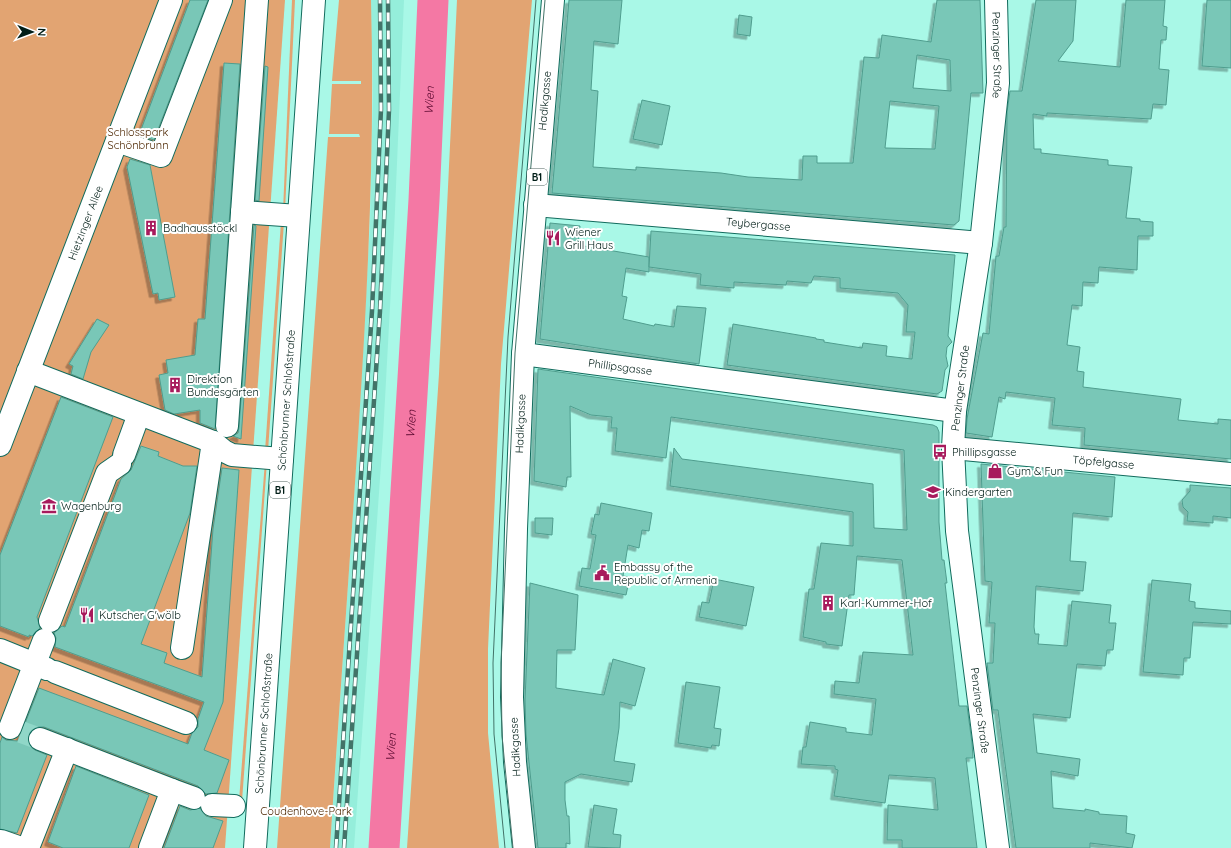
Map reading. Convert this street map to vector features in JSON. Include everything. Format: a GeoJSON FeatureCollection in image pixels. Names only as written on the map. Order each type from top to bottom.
{"type":"FeatureCollection","features":[{"type":"Feature","properties":{"kind":"street","name":"Hietzinger Allee"},"geometry":{"type":"LineString","coordinates":[[0,445],[171,0]]}},
{"type":"Feature","properties":{"kind":"street"},"geometry":{"type":"LineString","coordinates":[[117,141],[161,156],[221,0]]}},
{"type":"Feature","properties":{"kind":"street"},"geometry":{"type":"LineString","coordinates":[[227,426],[257,0]]}},
{"type":"Feature","properties":{"kind":"street","name":"Schönbrunner Schloßstraße"},"geometry":{"type":"LineString","coordinates":[[255,848],[314,0]]}},
{"type":"Feature","properties":{"kind":"street","name":"Hadikgasse"},"geometry":{"type":"LineString","coordinates":[[524,848],[515,762],[512,697],[516,529],[524,354],[535,205],[553,0]]}},
{"type":"Feature","properties":{"kind":"street","name":"Penzinger Straße"},"geometry":{"type":"LineString","coordinates":[[996,0],[998,83],[980,243],[955,412],[953,448],[957,531],[998,848]]}},
{"type":"Feature","properties":{"kind":"street","name":"Teybergasse"},"geometry":{"type":"LineString","coordinates":[[535,205],[980,243]]}},
{"type":"Feature","properties":{"kind":"street"},"geometry":{"type":"LineString","coordinates":[[242,212],[298,216]]}},
{"type":"Feature","properties":{"kind":"street","name":"Phillipsgasse"},"geometry":{"type":"LineString","coordinates":[[524,354],[955,412]]}},
{"type":"Feature","properties":{"kind":"street"},"geometry":{"type":"LineString","coordinates":[[28,371],[213,442],[224,451],[232,455],[282,459]]}},
{"type":"Feature","properties":{"kind":"street"},"geometry":{"type":"LineString","coordinates":[[138,414],[122,460],[107,473],[47,631],[46,668],[18,730],[203,801],[234,806]]}},
{"type":"Feature","properties":{"kind":"street"},"geometry":{"type":"LineString","coordinates":[[182,648],[213,442]]}},
{"type":"Feature","properties":{"kind":"street","name":"Töpfelgasse"},"geometry":{"type":"LineString","coordinates":[[953,448],[1231,474]]}},
{"type":"Feature","properties":{"kind":"street"},"geometry":{"type":"LineString","coordinates":[[0,650],[186,723]]}},
{"type":"Feature","properties":{"kind":"street"},"geometry":{"type":"LineString","coordinates":[[28,848],[67,749]]}},
{"type":"Feature","properties":{"kind":"street"},"geometry":{"type":"LineString","coordinates":[[150,848],[172,790]]}},
{"type":"Feature","properties":{"kind":"shaded area"},"geometry":{"type":"Polygon","coordinates":[[[371,0],[404,0],[394,233],[383,436],[354,848],[330,848],[354,497],[370,225],[373,92],[371,0]]]}},
{"type":"Feature","properties":{"kind":"green space","name":"Schlosspark Schönbrunn"},"geometry":{"type":"Polygon","coordinates":[[[0,0],[285,0],[225,848],[0,848],[0,0]]]}},
{"type":"Feature","properties":{"kind":"green space"},"geometry":{"type":"Polygon","coordinates":[[[292,0],[295,0],[285,211],[283,211],[292,0]]]}},
{"type":"Feature","properties":{"kind":"green space","name":"Coudenhove-Park"},"geometry":{"type":"Polygon","coordinates":[[[339,0],[371,0],[372,106],[368,264],[356,475],[330,848],[277,848],[328,137],[360,137],[359,134],[329,134],[332,84],[361,84],[361,81],[332,81],[339,0]]]}},
{"type":"Feature","properties":{"kind":"green space"},"geometry":{"type":"Polygon","coordinates":[[[457,0],[532,0],[501,364],[488,649],[488,733],[499,848],[407,848],[439,374],[457,0]]]}},
{"type":"Feature","properties":{"kind":"green space"},"geometry":{"type":"Polygon","coordinates":[[[281,222],[284,222],[268,451],[265,451],[281,222]]]}},
{"type":"Feature","properties":{"kind":"green space"},"geometry":{"type":"Polygon","coordinates":[[[265,461],[267,462],[242,801],[239,801],[265,461]]]}},
{"type":"Feature","properties":{"kind":"building"},"geometry":{"type":"Polygon","coordinates":[[[190,0],[208,0],[154,140],[139,135],[190,0]]]}},
{"type":"Feature","properties":{"kind":"building"},"geometry":{"type":"Polygon","coordinates":[[[569,0],[622,0],[618,44],[594,41],[591,90],[598,91],[593,167],[636,170],[636,167],[721,173],[748,177],[802,180],[803,156],[817,156],[817,163],[853,163],[864,57],[879,58],[882,35],[931,42],[937,0],[980,0],[983,93],[971,93],[959,221],[954,225],[552,193],[569,0]],[[917,55],[913,88],[951,91],[950,60],[917,55]],[[890,101],[885,148],[935,149],[939,106],[890,101]]]}},
{"type":"Feature","properties":{"kind":"building"},"geometry":{"type":"Polygon","coordinates":[[[1036,0],[1076,0],[1073,41],[1058,61],[1120,67],[1126,0],[1165,0],[1163,26],[1167,27],[1166,40],[1161,40],[1159,69],[1169,70],[1166,105],[1153,104],[1151,119],[1047,113],[1047,116],[1033,114],[1034,149],[1041,149],[1041,153],[1108,160],[1108,165],[1132,167],[1126,218],[1153,222],[1153,236],[1138,236],[1137,270],[1099,267],[1098,283],[1083,282],[1082,306],[1072,305],[1067,345],[1080,347],[1077,371],[1084,372],[1083,387],[1181,399],[1178,420],[1218,424],[1218,419],[1231,420],[1231,459],[1084,445],[1085,428],[1052,425],[1055,398],[1006,392],[1005,399],[999,397],[992,437],[966,433],[967,419],[983,333],[989,334],[996,256],[999,256],[1004,227],[1006,227],[1007,112],[1010,91],[1022,91],[1036,0]]]}},
{"type":"Feature","properties":{"kind":"building"},"geometry":{"type":"Polygon","coordinates":[[[1207,0],[1231,0],[1231,68],[1202,66],[1207,0]]]}},
{"type":"Feature","properties":{"kind":"building"},"geometry":{"type":"Polygon","coordinates":[[[739,15],[752,17],[750,36],[737,34],[739,15]]]}},
{"type":"Feature","properties":{"kind":"building"},"geometry":{"type":"Polygon","coordinates":[[[224,63],[240,64],[215,429],[200,423],[200,410],[174,414],[165,410],[159,375],[168,373],[166,360],[195,355],[198,319],[205,319],[224,63]]]}},
{"type":"Feature","properties":{"kind":"building"},"geometry":{"type":"Polygon","coordinates":[[[265,66],[268,67],[259,201],[255,200],[265,66]]]}},
{"type":"Feature","properties":{"kind":"building"},"geometry":{"type":"Polygon","coordinates":[[[642,100],[670,106],[662,145],[633,139],[642,100]]]}},
{"type":"Feature","properties":{"kind":"building","name":"Badhausstöckl"},"geometry":{"type":"Polygon","coordinates":[[[130,159],[150,165],[175,297],[159,300],[158,293],[153,294],[127,167],[130,159]]]}},
{"type":"Feature","properties":{"kind":"building"},"geometry":{"type":"Polygon","coordinates":[[[550,223],[580,226],[578,245],[649,257],[649,272],[626,268],[622,296],[627,297],[623,319],[654,326],[655,324],[674,327],[677,306],[706,308],[699,364],[540,339],[550,223]]]}},
{"type":"Feature","properties":{"kind":"building"},"geometry":{"type":"Polygon","coordinates":[[[254,225],[256,226],[241,439],[233,436],[238,433],[239,427],[254,225]]]}},
{"type":"Feature","properties":{"kind":"building"},"geometry":{"type":"Polygon","coordinates":[[[651,231],[955,255],[948,336],[952,342],[947,347],[946,356],[948,366],[945,370],[942,391],[937,394],[727,365],[733,324],[816,338],[824,340],[824,342],[862,348],[863,343],[887,346],[886,356],[912,359],[915,332],[906,332],[908,305],[898,293],[840,288],[840,278],[814,276],[811,283],[787,281],[786,285],[734,282],[734,288],[700,285],[701,274],[649,267],[651,231]]]}},
{"type":"Feature","properties":{"kind":"building"},"geometry":{"type":"Polygon","coordinates":[[[97,319],[109,325],[91,352],[83,379],[71,374],[73,366],[69,364],[97,319]]]}},
{"type":"Feature","properties":{"kind":"building"},"geometry":{"type":"Polygon","coordinates":[[[538,369],[933,425],[937,427],[939,432],[939,522],[942,560],[944,560],[947,583],[945,583],[959,706],[967,706],[972,743],[973,758],[966,758],[977,848],[902,848],[902,840],[887,840],[888,805],[938,810],[935,778],[889,775],[885,803],[834,796],[838,770],[835,769],[835,766],[801,764],[803,747],[806,747],[810,722],[846,728],[846,732],[872,735],[876,699],[834,694],[835,681],[859,683],[863,652],[913,655],[902,560],[857,556],[854,595],[849,595],[842,646],[826,644],[826,642],[803,637],[809,589],[814,589],[821,543],[853,546],[853,512],[670,486],[674,448],[682,459],[873,484],[874,528],[907,530],[904,450],[671,417],[666,458],[615,451],[617,428],[611,428],[612,417],[591,415],[570,406],[571,477],[567,477],[566,487],[534,481],[538,369]]]}},
{"type":"Feature","properties":{"kind":"building"},"geometry":{"type":"Polygon","coordinates":[[[61,397],[113,417],[37,617],[40,628],[32,636],[29,635],[29,637],[0,626],[0,555],[61,397]]]}},
{"type":"Feature","properties":{"kind":"building"},"geometry":{"type":"Polygon","coordinates":[[[141,446],[159,452],[158,456],[183,466],[197,466],[190,513],[141,644],[167,653],[164,663],[202,677],[213,529],[222,468],[239,470],[223,702],[204,750],[229,760],[217,793],[206,794],[198,786],[44,727],[38,727],[32,730],[29,734],[28,741],[31,747],[35,750],[47,755],[17,833],[0,829],[0,743],[2,737],[6,740],[18,741],[39,688],[188,744],[192,733],[198,727],[198,719],[204,702],[55,647],[56,638],[54,633],[62,626],[65,627],[121,479],[131,470],[141,446]]]}},
{"type":"Feature","properties":{"kind":"building"},"geometry":{"type":"Polygon","coordinates":[[[981,464],[1115,477],[1112,517],[1073,513],[1070,561],[1086,562],[1083,591],[1036,586],[1034,627],[1035,634],[1039,634],[1038,644],[1067,646],[1072,601],[1111,605],[1109,623],[1116,623],[1113,650],[1107,650],[1105,666],[1077,664],[1070,718],[1033,714],[1037,753],[1080,759],[1078,776],[1051,771],[1053,808],[1085,811],[1085,809],[1099,812],[1099,814],[1127,816],[1126,833],[1135,835],[1132,848],[1090,843],[1090,848],[1016,848],[998,710],[993,710],[987,663],[993,663],[995,623],[989,623],[992,582],[985,581],[981,464]]]}},
{"type":"Feature","properties":{"kind":"building"},"geometry":{"type":"Polygon","coordinates":[[[1190,485],[1231,488],[1231,518],[1213,516],[1213,523],[1187,521],[1188,512],[1183,507],[1182,500],[1190,491],[1190,485]]]}},
{"type":"Feature","properties":{"kind":"building"},"geometry":{"type":"Polygon","coordinates":[[[601,503],[652,513],[649,531],[642,530],[639,548],[628,545],[623,576],[630,577],[626,595],[579,586],[582,568],[590,569],[596,535],[591,534],[595,514],[599,515],[601,503]]]}},
{"type":"Feature","properties":{"kind":"building"},"geometry":{"type":"Polygon","coordinates":[[[535,518],[553,518],[552,535],[535,533],[535,518]]]}},
{"type":"Feature","properties":{"kind":"building"},"geometry":{"type":"Polygon","coordinates":[[[714,579],[754,587],[746,626],[699,617],[702,602],[709,603],[714,579]]]}},
{"type":"Feature","properties":{"kind":"building"},"geometry":{"type":"Polygon","coordinates":[[[1152,580],[1191,584],[1189,601],[1195,602],[1195,608],[1231,611],[1231,624],[1193,622],[1190,658],[1184,658],[1183,675],[1143,672],[1152,580]]]}},
{"type":"Feature","properties":{"kind":"building"},"geometry":{"type":"Polygon","coordinates":[[[530,583],[578,595],[575,650],[557,650],[556,688],[604,695],[613,659],[645,668],[635,706],[620,702],[619,728],[614,761],[635,764],[632,782],[581,774],[565,782],[565,800],[567,816],[569,816],[570,844],[566,843],[566,848],[538,848],[526,734],[525,700],[530,583]]]}},
{"type":"Feature","properties":{"kind":"building"},"geometry":{"type":"Polygon","coordinates":[[[686,682],[720,687],[714,728],[721,729],[719,746],[712,745],[711,748],[678,743],[686,682]]]}},
{"type":"Feature","properties":{"kind":"building"},"geometry":{"type":"Polygon","coordinates":[[[76,766],[149,795],[129,848],[63,848],[48,842],[76,766]]]}},
{"type":"Feature","properties":{"kind":"building"},"geometry":{"type":"Polygon","coordinates":[[[594,805],[617,809],[613,834],[621,835],[620,848],[588,847],[594,805]]]}},
{"type":"Feature","properties":{"kind":"building"},"geometry":{"type":"Polygon","coordinates":[[[180,806],[190,810],[200,808],[206,816],[223,821],[213,848],[164,848],[180,806]]]}},
{"type":"Feature","properties":{"kind":"waterway","name":"Wien"},"geometry":{"type":"LineString","coordinates":[[384,848],[424,200],[433,0]]}},
{"type":"Feature","properties":{"kind":"tunnel"},"geometry":{"type":"LineString","coordinates":[[21,732],[40,739]]}},
{"type":"Feature","properties":{"kind":"tram line"},"geometry":{"type":"LineString","coordinates":[[505,848],[494,734],[493,663],[508,337],[536,0]]}},
{"type":"Feature","properties":{"kind":"tram line"},"geometry":{"type":"LineString","coordinates":[[513,848],[502,736],[501,663],[515,353],[545,0]]}},
{"type":"Feature","properties":{"kind":"railway"},"geometry":{"type":"LineString","coordinates":[[336,848],[372,311],[381,109],[380,0]]}},
{"type":"Feature","properties":{"kind":"railway"},"geometry":{"type":"LineString","coordinates":[[344,848],[380,311],[389,110],[388,0]]}},
{"type":"Feature","properties":{"kind":"place","name":"Badhausstöckl"},"geometry":{"type":"Point","coordinates":[151,228]}},
{"type":"Feature","properties":{"kind":"place","name":"Wiener Grill Haus"},"geometry":{"type":"Point","coordinates":[553,238]}},
{"type":"Feature","properties":{"kind":"place","name":"Direktion Bundesgärten"},"geometry":{"type":"Point","coordinates":[175,385]}},
{"type":"Feature","properties":{"kind":"place","name":"Phillipsgasse"},"geometry":{"type":"Point","coordinates":[940,452]}},
{"type":"Feature","properties":{"kind":"place","name":"Gym & Fun"},"geometry":{"type":"Point","coordinates":[995,471]}},
{"type":"Feature","properties":{"kind":"place","name":"Kindergarten"},"geometry":{"type":"Point","coordinates":[933,492]}},
{"type":"Feature","properties":{"kind":"place","name":"Wagenburg"},"geometry":{"type":"Point","coordinates":[49,506]}},
{"type":"Feature","properties":{"kind":"place","name":"Embassy of the Republic of Armenia"},"geometry":{"type":"Point","coordinates":[602,573]}},
{"type":"Feature","properties":{"kind":"place","name":"Karl-Kummer-Hof"},"geometry":{"type":"Point","coordinates":[828,603]}},
{"type":"Feature","properties":{"kind":"place","name":"Kutscher G'wölb"},"geometry":{"type":"Point","coordinates":[87,615]}}]}
